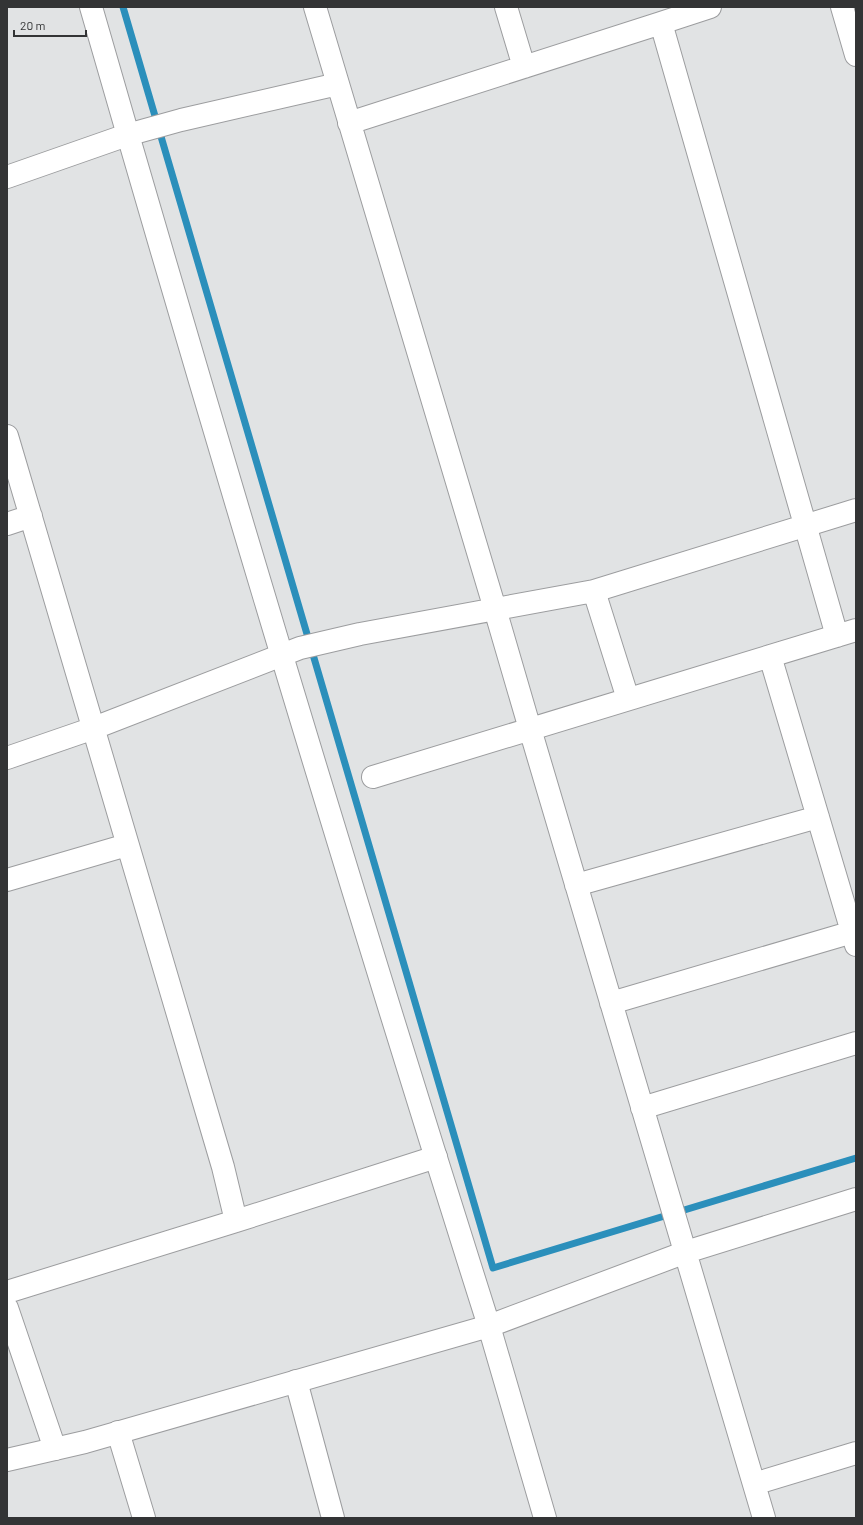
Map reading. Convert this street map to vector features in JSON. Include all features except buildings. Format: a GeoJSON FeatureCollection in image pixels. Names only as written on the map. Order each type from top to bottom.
{"type":"FeatureCollection","features":[{"type":"Feature","properties":{"kind":"street"},"geometry":{"type":"LineString","coordinates":[[90,7],[282,654],[489,1326],[545,1518]]}},
{"type":"Feature","properties":{"kind":"street"},"geometry":{"type":"LineString","coordinates":[[315,7],[764,1518]]}},
{"type":"Feature","properties":{"kind":"street"},"geometry":{"type":"LineString","coordinates":[[506,7],[524,67]]}},
{"type":"Feature","properties":{"kind":"street"},"geometry":{"type":"LineString","coordinates":[[349,123],[710,7]]}},
{"type":"Feature","properties":{"kind":"street"},"geometry":{"type":"LineString","coordinates":[[842,7],[856,55]]}},
{"type":"Feature","properties":{"kind":"street"},"geometry":{"type":"LineString","coordinates":[[373,777],[846,633],[805,525],[661,23]]}},
{"type":"Feature","properties":{"kind":"street"},"geometry":{"type":"LineString","coordinates":[[7,177],[127,135],[181,120],[338,84]]}},
{"type":"Feature","properties":{"kind":"street"},"geometry":{"type":"LineString","coordinates":[[7,436],[223,1168],[236,1221]]}},
{"type":"Feature","properties":{"kind":"street"},"geometry":{"type":"LineString","coordinates":[[7,758],[94,728],[282,654],[334,639],[594,591],[856,510]]}},
{"type":"Feature","properties":{"kind":"street"},"geometry":{"type":"LineString","coordinates":[[7,524],[31,516]]}},
{"type":"Feature","properties":{"kind":"street"},"geometry":{"type":"LineString","coordinates":[[594,591],[628,699]]}},
{"type":"Feature","properties":{"kind":"street"},"geometry":{"type":"LineString","coordinates":[[611,1003],[855,936],[770,656]]}},
{"type":"Feature","properties":{"kind":"street"},"geometry":{"type":"LineString","coordinates":[[576,885],[818,817]]}},
{"type":"Feature","properties":{"kind":"street"},"geometry":{"type":"LineString","coordinates":[[7,880],[128,845]]}},
{"type":"Feature","properties":{"kind":"street"},"geometry":{"type":"LineString","coordinates":[[642,1108],[856,1043]]}},
{"type":"Feature","properties":{"kind":"street"},"geometry":{"type":"LineString","coordinates":[[7,1292],[436,1157]]}},
{"type":"Feature","properties":{"kind":"street"},"geometry":{"type":"LineString","coordinates":[[7,1460],[55,1450],[489,1326],[686,1252],[856,1199]]}},
{"type":"Feature","properties":{"kind":"street"},"geometry":{"type":"LineString","coordinates":[[7,1308],[55,1450]]}},
{"type":"Feature","properties":{"kind":"street"},"geometry":{"type":"LineString","coordinates":[[296,1381],[333,1518]]}},
{"type":"Feature","properties":{"kind":"street"},"geometry":{"type":"LineString","coordinates":[[118,1432],[144,1518]]}},
{"type":"Feature","properties":{"kind":"street"},"geometry":{"type":"LineString","coordinates":[[754,1484],[856,1453]]}},
{"type":"Feature","properties":{"kind":"waterway"},"geometry":{"type":"LineString","coordinates":[[123,7],[493,1268],[856,1158]]}}]}
